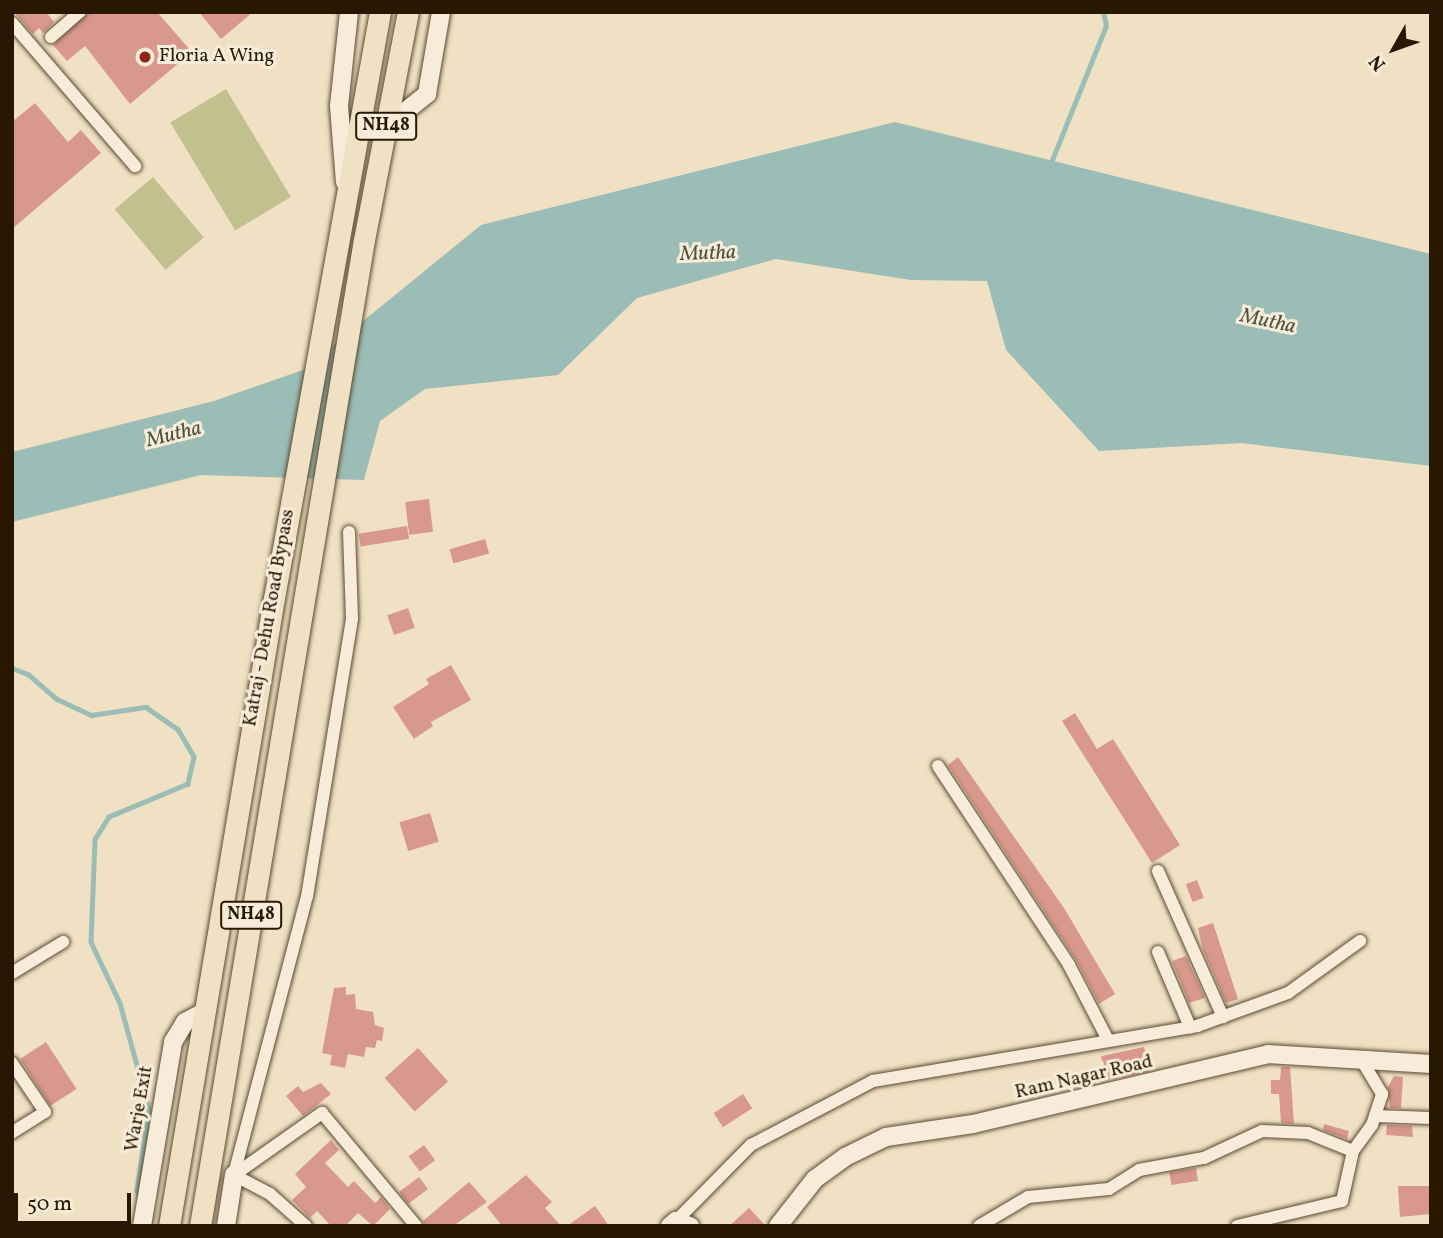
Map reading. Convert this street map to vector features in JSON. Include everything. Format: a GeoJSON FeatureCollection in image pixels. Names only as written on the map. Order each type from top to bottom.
{"type":"FeatureCollection","features":[{"type":"Feature","properties":{"kind":"highway","name":"Katraj - Dehu Road Bypass"},"geometry":{"type":"LineString","coordinates":[[169,1226],[202,1013],[274,598],[346,185],[380,12]]}},
{"type":"Feature","properties":{"kind":"highway","name":"Katraj - Dehu Road Bypass"},"geometry":{"type":"LineString","coordinates":[[200,1226],[364,240],[408,12]]}},
{"type":"Feature","properties":{"kind":"street"},"geometry":{"type":"LineString","coordinates":[[346,185],[339,106],[349,12]]}},
{"type":"Feature","properties":{"kind":"street"},"geometry":{"type":"LineString","coordinates":[[386,127],[426,94],[441,12]]}},
{"type":"Feature","properties":{"kind":"street"},"geometry":{"type":"LineString","coordinates":[[51,37],[75,14]]}},
{"type":"Feature","properties":{"kind":"street"},"geometry":{"type":"LineString","coordinates":[[12,23],[135,166]]}},
{"type":"Feature","properties":{"kind":"street"},"geometry":{"type":"LineString","coordinates":[[226,1226],[234,1175],[307,896],[352,619],[349,532]]}},
{"type":"Feature","properties":{"kind":"street"},"geometry":{"type":"LineString","coordinates":[[938,766],[1069,964],[1108,1040]]}},
{"type":"Feature","properties":{"kind":"street"},"geometry":{"type":"LineString","coordinates":[[1158,871],[1223,1017]]}},
{"type":"Feature","properties":{"kind":"street"},"geometry":{"type":"LineString","coordinates":[[679,1224],[751,1145],[873,1081],[1189,1027],[1288,993],[1360,941]]}},
{"type":"Feature","properties":{"kind":"street"},"geometry":{"type":"LineString","coordinates":[[12,973],[63,942]]}},
{"type":"Feature","properties":{"kind":"street"},"geometry":{"type":"LineString","coordinates":[[1158,952],[1189,1027]]}},
{"type":"Feature","properties":{"kind":"street","name":"Warje Exit"},"geometry":{"type":"LineString","coordinates":[[142,1226],[173,1042],[177,1029],[202,1013]]}},
{"type":"Feature","properties":{"kind":"street","name":"Ram Nagar Road"},"geometry":{"type":"LineString","coordinates":[[778,1226],[815,1180],[845,1157],[886,1137],[973,1124],[1268,1054],[1431,1064]]}},
{"type":"Feature","properties":{"kind":"street"},"geometry":{"type":"LineString","coordinates":[[1237,1226],[1342,1201],[1353,1151],[1375,1116],[1382,1094],[1361,1059]]}},
{"type":"Feature","properties":{"kind":"street"},"geometry":{"type":"LineString","coordinates":[[12,1063],[45,1112],[12,1133]]}},
{"type":"Feature","properties":{"kind":"street"},"geometry":{"type":"LineString","coordinates":[[206,1186],[234,1175],[322,1113],[416,1226]]}},
{"type":"Feature","properties":{"kind":"street"},"geometry":{"type":"LineString","coordinates":[[1375,1116],[1431,1118]]}},
{"type":"Feature","properties":{"kind":"street"},"geometry":{"type":"LineString","coordinates":[[979,1226],[1028,1197],[1109,1189],[1139,1170],[1204,1158],[1262,1131],[1308,1133],[1353,1151]]}},
{"type":"Feature","properties":{"kind":"street"},"geometry":{"type":"LineString","coordinates":[[234,1175],[262,1188],[306,1226]]}},
{"type":"Feature","properties":{"kind":"shaded area"},"geometry":{"type":"Polygon","coordinates":[[[226,89],[291,197],[235,230],[170,122],[226,89]]]}},
{"type":"Feature","properties":{"kind":"shaded area"},"geometry":{"type":"Polygon","coordinates":[[[153,177],[204,238],[165,270],[115,209],[153,177]]]}},
{"type":"Feature","properties":{"kind":"water","name":"Mutha"},"geometry":{"type":"Polygon","coordinates":[[[895,122],[1431,254],[1431,466],[1242,443],[1099,451],[1006,350],[987,281],[911,280],[776,259],[637,298],[558,375],[425,389],[380,421],[364,480],[201,475],[12,522],[12,452],[214,401],[303,370],[481,225],[895,122]]]}},
{"type":"Feature","properties":{"kind":"building"},"geometry":{"type":"Polygon","coordinates":[[[14,12],[46,12],[54,22],[43,33],[39,28],[33,34],[14,12]]]}},
{"type":"Feature","properties":{"kind":"building","name":"Floria A Wing"},"geometry":{"type":"Polygon","coordinates":[[[89,12],[157,12],[192,52],[130,104],[85,46],[67,61],[53,45],[89,12]]]}},
{"type":"Feature","properties":{"kind":"building"},"geometry":{"type":"Polygon","coordinates":[[[199,12],[253,12],[221,39],[199,12]]]}},
{"type":"Feature","properties":{"kind":"building"},"geometry":{"type":"Polygon","coordinates":[[[35,103],[68,142],[81,130],[101,153],[12,229],[12,122],[35,103]]]}},
{"type":"Feature","properties":{"kind":"building"},"geometry":{"type":"Polygon","coordinates":[[[429,499],[433,532],[409,535],[405,502],[429,499]]]}},
{"type":"Feature","properties":{"kind":"building"},"geometry":{"type":"Polygon","coordinates":[[[407,526],[409,539],[361,547],[359,534],[407,526]]]}},
{"type":"Feature","properties":{"kind":"building"},"geometry":{"type":"Polygon","coordinates":[[[485,539],[489,553],[454,564],[449,549],[485,539]]]}},
{"type":"Feature","properties":{"kind":"building"},"geometry":{"type":"Polygon","coordinates":[[[408,608],[415,628],[394,635],[387,615],[408,608]]]}},
{"type":"Feature","properties":{"kind":"building"},"geometry":{"type":"Polygon","coordinates":[[[451,665],[471,700],[431,722],[433,726],[414,739],[393,707],[429,684],[426,679],[451,665]]]}},
{"type":"Feature","properties":{"kind":"building"},"geometry":{"type":"Polygon","coordinates":[[[1075,713],[1097,749],[1113,739],[1180,845],[1152,863],[1062,721],[1075,713]]]}},
{"type":"Feature","properties":{"kind":"building"},"geometry":{"type":"Polygon","coordinates":[[[958,757],[1064,908],[1115,994],[1099,1004],[1076,960],[948,765],[958,757]]]}},
{"type":"Feature","properties":{"kind":"building"},"geometry":{"type":"Polygon","coordinates":[[[430,813],[439,842],[408,851],[399,822],[430,813]]]}},
{"type":"Feature","properties":{"kind":"building"},"geometry":{"type":"Polygon","coordinates":[[[1197,880],[1204,898],[1193,902],[1186,884],[1197,880]]]}},
{"type":"Feature","properties":{"kind":"building"},"geometry":{"type":"Polygon","coordinates":[[[1213,923],[1238,999],[1226,1003],[1203,950],[1198,928],[1213,923]]]}},
{"type":"Feature","properties":{"kind":"building"},"geometry":{"type":"Polygon","coordinates":[[[1186,956],[1205,998],[1189,1003],[1172,961],[1186,956]]]}},
{"type":"Feature","properties":{"kind":"building"},"geometry":{"type":"Polygon","coordinates":[[[346,987],[346,995],[355,994],[356,1009],[373,1012],[375,1025],[384,1028],[382,1041],[377,1040],[375,1048],[366,1047],[364,1057],[348,1054],[345,1068],[330,1065],[332,1055],[322,1053],[334,988],[346,987]]]}},
{"type":"Feature","properties":{"kind":"building"},"geometry":{"type":"Polygon","coordinates":[[[46,1042],[76,1089],[51,1106],[20,1059],[46,1042]]]}},
{"type":"Feature","properties":{"kind":"building"},"geometry":{"type":"Polygon","coordinates":[[[1144,1047],[1149,1071],[1106,1081],[1101,1056],[1144,1047]]]}},
{"type":"Feature","properties":{"kind":"building"},"geometry":{"type":"Polygon","coordinates":[[[418,1048],[448,1081],[415,1112],[385,1078],[418,1048]]]}},
{"type":"Feature","properties":{"kind":"building"},"geometry":{"type":"Polygon","coordinates":[[[1281,1067],[1290,1067],[1294,1124],[1281,1123],[1279,1094],[1271,1094],[1271,1080],[1280,1080],[1281,1067]]]}},
{"type":"Feature","properties":{"kind":"building"},"geometry":{"type":"Polygon","coordinates":[[[1394,1076],[1403,1077],[1401,1108],[1390,1108],[1388,1087],[1394,1076]]]}},
{"type":"Feature","properties":{"kind":"building"},"geometry":{"type":"Polygon","coordinates":[[[321,1083],[331,1094],[303,1116],[286,1096],[298,1086],[303,1092],[321,1083]]]}},
{"type":"Feature","properties":{"kind":"building"},"geometry":{"type":"Polygon","coordinates":[[[743,1094],[752,1108],[723,1127],[714,1113],[743,1094]]]}},
{"type":"Feature","properties":{"kind":"building"},"geometry":{"type":"Polygon","coordinates":[[[1324,1124],[1349,1131],[1347,1139],[1323,1130],[1324,1124]]]}},
{"type":"Feature","properties":{"kind":"building"},"geometry":{"type":"Polygon","coordinates":[[[1387,1125],[1412,1126],[1413,1137],[1386,1135],[1387,1125]]]}},
{"type":"Feature","properties":{"kind":"building"},"geometry":{"type":"Polygon","coordinates":[[[331,1140],[339,1150],[325,1163],[348,1187],[354,1181],[375,1203],[381,1197],[390,1209],[373,1226],[358,1213],[345,1226],[331,1226],[317,1211],[310,1218],[292,1200],[306,1187],[295,1174],[331,1140]]]}},
{"type":"Feature","properties":{"kind":"building"},"geometry":{"type":"Polygon","coordinates":[[[424,1145],[435,1160],[420,1172],[409,1156],[424,1145]]]}},
{"type":"Feature","properties":{"kind":"building"},"geometry":{"type":"Polygon","coordinates":[[[1196,1168],[1198,1181],[1171,1185],[1169,1172],[1196,1168]]]}},
{"type":"Feature","properties":{"kind":"building"},"geometry":{"type":"Polygon","coordinates":[[[526,1175],[552,1202],[545,1208],[561,1226],[502,1226],[487,1207],[526,1175]]]}},
{"type":"Feature","properties":{"kind":"building"},"geometry":{"type":"Polygon","coordinates":[[[419,1177],[428,1189],[408,1204],[399,1192],[419,1177]]]}},
{"type":"Feature","properties":{"kind":"building"},"geometry":{"type":"Polygon","coordinates":[[[469,1182],[487,1202],[453,1226],[425,1226],[423,1221],[469,1182]]]}},
{"type":"Feature","properties":{"kind":"building"},"geometry":{"type":"Polygon","coordinates":[[[1398,1186],[1431,1186],[1431,1214],[1400,1217],[1398,1186]]]}},
{"type":"Feature","properties":{"kind":"building"},"geometry":{"type":"Polygon","coordinates":[[[595,1206],[609,1226],[567,1226],[595,1206]]]}},
{"type":"Feature","properties":{"kind":"building"},"geometry":{"type":"Polygon","coordinates":[[[749,1208],[766,1226],[729,1226],[749,1208]]]}},
{"type":"Feature","properties":{"kind":"waterway"},"geometry":{"type":"LineString","coordinates":[[1050,165],[1106,26],[1103,12]]}},
{"type":"Feature","properties":{"kind":"waterway"},"geometry":{"type":"LineString","coordinates":[[12,668],[28,674],[57,699],[91,715],[146,707],[178,729],[194,757],[188,784],[109,817],[95,839],[91,942],[120,1003],[149,1109],[137,1190],[141,1200]]}},
{"type":"Feature","properties":{"kind":"place","name":"Floria A Wing"},"geometry":{"type":"Point","coordinates":[145,57]}}]}
